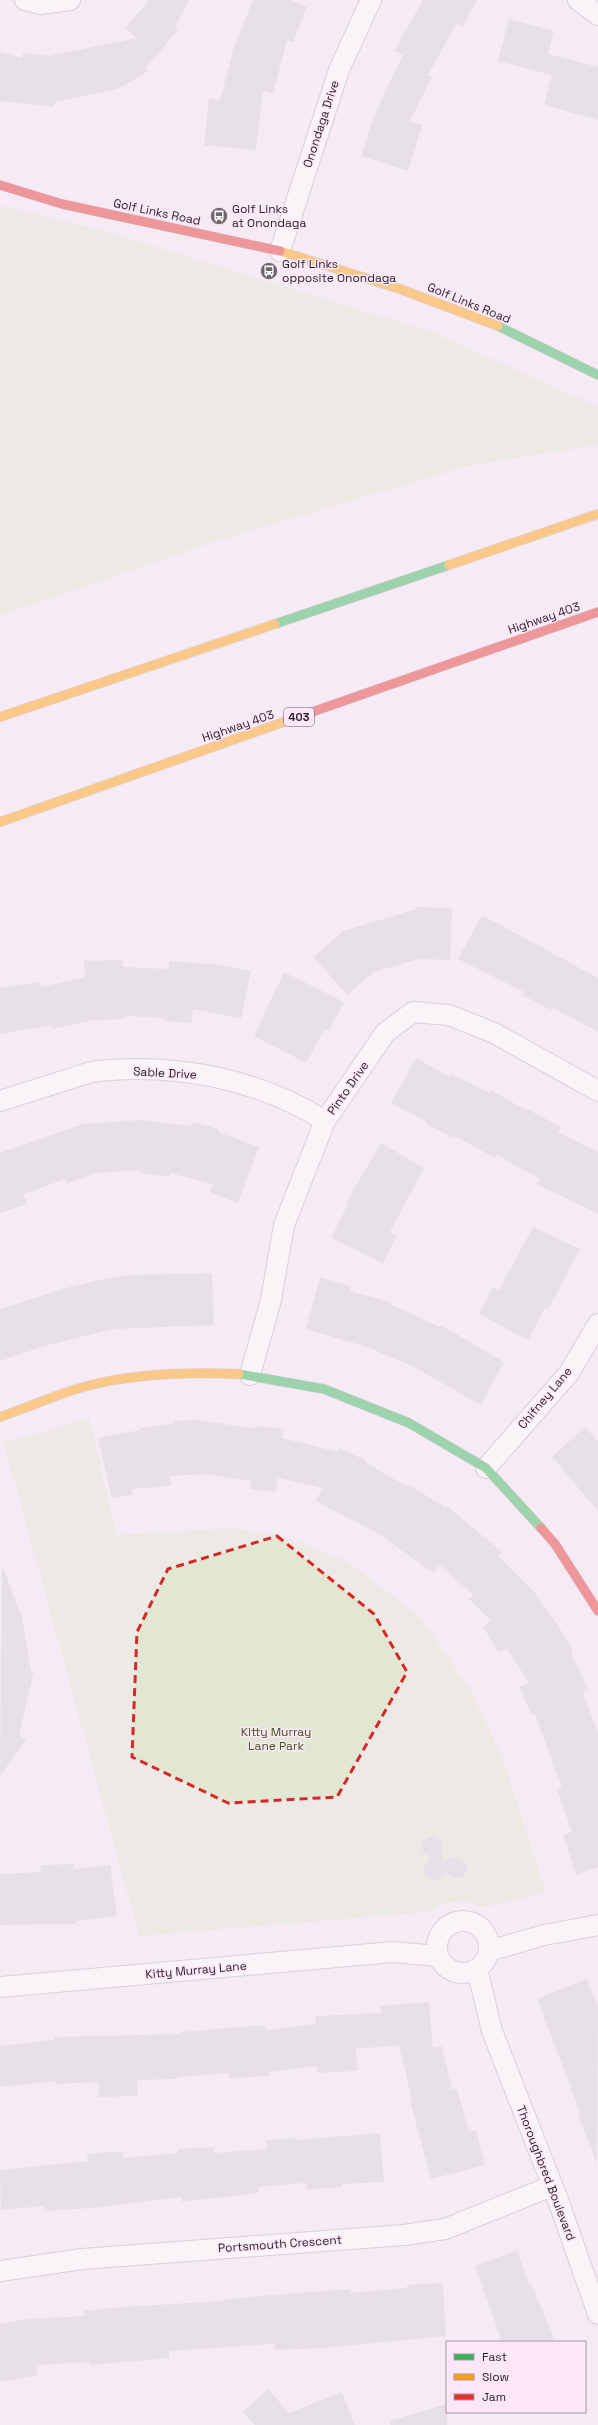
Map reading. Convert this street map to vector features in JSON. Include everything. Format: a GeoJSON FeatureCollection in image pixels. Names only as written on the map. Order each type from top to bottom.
{"type":"FeatureCollection","features":[{"type":"Feature","properties":{"kind":"main road","name":"Golf Links Road"},"geometry":{"type":"LineString","coordinates":[[0,185],[62,204],[280,251],[400,289],[487,321],[598,375]]}},
{"type":"Feature","properties":{"kind":"main road"},"geometry":{"type":"LineString","coordinates":[[0,717],[598,514]]}},
{"type":"Feature","properties":{"kind":"main road","name":"Highway 403"},"geometry":{"type":"LineString","coordinates":[[0,822],[598,612]]}},
{"type":"Feature","properties":{"kind":"main road"},"geometry":{"type":"LineString","coordinates":[[0,1417],[87,1386],[150,1376],[194,1372],[250,1375],[324,1389],[409,1423],[486,1468],[555,1544],[598,1611]]}},
{"type":"Feature","properties":{"kind":"street"},"geometry":{"type":"LineString","coordinates":[[25,0],[41,4],[70,0]]}},
{"type":"Feature","properties":{"kind":"street","name":"Onondaga Drive"},"geometry":{"type":"LineString","coordinates":[[280,251],[339,70],[371,0]]}},
{"type":"Feature","properties":{"kind":"street"},"geometry":{"type":"LineString","coordinates":[[578,0],[598,15]]}},
{"type":"Feature","properties":{"kind":"street","name":"Pinto Drive"},"geometry":{"type":"LineString","coordinates":[[250,1375],[271,1300],[284,1225],[325,1121],[385,1033],[413,1012],[449,1015],[494,1033],[598,1091]]}},
{"type":"Feature","properties":{"kind":"street","name":"Sable Drive"},"geometry":{"type":"LineString","coordinates":[[0,1101],[97,1071],[148,1070],[193,1073],[246,1084],[299,1105],[325,1121]]}},
{"type":"Feature","properties":{"kind":"street","name":"Chifney Lane"},"geometry":{"type":"LineString","coordinates":[[486,1468],[569,1373],[598,1324]]}},
{"type":"Feature","properties":{"kind":"street"},"geometry":{"type":"LineString","coordinates":[[462,1920],[472,1922],[487,1942],[484,1962],[468,1971],[448,1969],[438,1956],[436,1945],[438,1936],[451,1922],[462,1920]]}},
{"type":"Feature","properties":{"kind":"street"},"geometry":{"type":"LineString","coordinates":[[487,1942],[544,1935],[598,1925]]}},
{"type":"Feature","properties":{"kind":"street","name":"Kitty Murray Lane"},"geometry":{"type":"LineString","coordinates":[[393,1952],[438,1936]]}},
{"type":"Feature","properties":{"kind":"street","name":"Kitty Murray Lane"},"geometry":{"type":"LineString","coordinates":[[0,1987],[393,1952],[438,1956]]}},
{"type":"Feature","properties":{"kind":"street","name":"Thoroughbred Boulevard"},"geometry":{"type":"LineString","coordinates":[[468,1971],[552,2186],[598,2314]]}},
{"type":"Feature","properties":{"kind":"street","name":"Portsmouth Crescent"},"geometry":{"type":"LineString","coordinates":[[0,2271],[82,2259],[404,2235],[445,2229],[552,2186]]}},
{"type":"Feature","properties":{"kind":"highlighted area"},"geometry":{"type":"Polygon","coordinates":[[[277,1536],[374,1614],[407,1672],[337,1797],[228,1803],[132,1757],[137,1632],[168,1569],[277,1536]]]}},
{"type":"Feature","properties":{"kind":"green space"},"geometry":{"type":"Polygon","coordinates":[[[0,206],[105,231],[435,333],[598,407],[598,445],[468,466],[216,541],[0,616],[0,206]]]}},
{"type":"Feature","properties":{"kind":"green space","name":"Kitty Murray Lane Park"},"geometry":{"type":"Polygon","coordinates":[[[89,1418],[117,1535],[235,1528],[292,1539],[348,1562],[420,1617],[471,1691],[503,1760],[546,1892],[484,1907],[462,1901],[440,1904],[430,1912],[139,1936],[4,1443],[89,1418]]]}},
{"type":"Feature","properties":{"kind":"building"},"geometry":{"type":"Polygon","coordinates":[[[149,0],[189,0],[175,27],[178,30],[146,68],[148,71],[118,89],[55,102],[54,107],[0,101],[0,52],[22,58],[23,53],[49,56],[137,38],[125,28],[149,0]]]}},
{"type":"Feature","properties":{"kind":"building"},"geometry":{"type":"Polygon","coordinates":[[[253,0],[291,0],[307,7],[293,42],[287,40],[273,94],[263,91],[256,150],[204,145],[209,99],[220,100],[234,47],[253,0]]]}},
{"type":"Feature","properties":{"kind":"building"},"geometry":{"type":"Polygon","coordinates":[[[423,0],[477,0],[463,26],[457,23],[428,75],[432,77],[410,121],[422,125],[408,171],[361,156],[375,113],[403,55],[394,51],[423,0]]]}},
{"type":"Feature","properties":{"kind":"building"},"geometry":{"type":"Polygon","coordinates":[[[509,19],[554,31],[548,54],[598,67],[598,120],[544,105],[552,75],[498,61],[509,19]]]}},
{"type":"Feature","properties":{"kind":"building"},"geometry":{"type":"Polygon","coordinates":[[[416,907],[452,908],[450,960],[418,959],[374,972],[347,995],[314,957],[343,931],[416,909],[416,907]]]}},
{"type":"Feature","properties":{"kind":"building"},"geometry":{"type":"Polygon","coordinates":[[[482,915],[598,978],[598,1032],[552,1007],[551,1010],[522,995],[524,992],[458,959],[482,915]]]}},
{"type":"Feature","properties":{"kind":"building"},"geometry":{"type":"Polygon","coordinates":[[[123,960],[123,967],[169,969],[169,961],[210,963],[251,971],[241,1019],[193,1009],[192,1023],[164,1021],[165,1018],[125,1016],[125,1019],[94,1020],[53,1029],[52,1025],[0,1034],[0,988],[40,982],[41,987],[85,977],[84,961],[123,960]]]}},
{"type":"Feature","properties":{"kind":"building"},"geometry":{"type":"Polygon","coordinates":[[[284,972],[344,1002],[329,1031],[325,1029],[306,1063],[254,1036],[284,972]]]}},
{"type":"Feature","properties":{"kind":"building"},"geometry":{"type":"Polygon","coordinates":[[[416,1058],[450,1077],[451,1074],[489,1093],[490,1090],[528,1111],[529,1110],[561,1127],[558,1132],[598,1152],[598,1214],[537,1184],[540,1179],[497,1155],[495,1158],[455,1136],[454,1138],[426,1124],[427,1122],[391,1103],[416,1058]]]}},
{"type":"Feature","properties":{"kind":"building"},"geometry":{"type":"Polygon","coordinates":[[[139,1120],[192,1126],[193,1122],[218,1129],[218,1132],[259,1147],[238,1203],[210,1192],[213,1184],[170,1173],[170,1177],[140,1173],[141,1170],[96,1173],[67,1184],[65,1179],[24,1194],[27,1204],[0,1213],[0,1153],[83,1124],[139,1120]]]}},
{"type":"Feature","properties":{"kind":"building"},"geometry":{"type":"Polygon","coordinates":[[[381,1143],[424,1168],[390,1232],[397,1236],[383,1263],[331,1238],[349,1202],[347,1201],[381,1143]]]}},
{"type":"Feature","properties":{"kind":"building"},"geometry":{"type":"Polygon","coordinates":[[[533,1227],[580,1249],[548,1310],[545,1308],[528,1340],[479,1314],[493,1287],[499,1290],[533,1227]]]}},
{"type":"Feature","properties":{"kind":"building"},"geometry":{"type":"Polygon","coordinates":[[[212,1273],[214,1325],[113,1329],[45,1346],[0,1361],[0,1309],[66,1288],[107,1278],[133,1275],[212,1273]]]}},
{"type":"Feature","properties":{"kind":"building"},"geometry":{"type":"Polygon","coordinates":[[[320,1277],[351,1286],[350,1291],[390,1302],[390,1304],[440,1327],[441,1325],[504,1362],[481,1405],[410,1365],[367,1347],[306,1329],[320,1277]]]}},
{"type":"Feature","properties":{"kind":"building"},"geometry":{"type":"Polygon","coordinates":[[[198,1420],[257,1429],[257,1426],[284,1429],[282,1438],[338,1452],[339,1448],[367,1461],[366,1463],[408,1487],[410,1485],[446,1508],[447,1506],[502,1552],[498,1556],[535,1593],[557,1624],[573,1650],[571,1652],[588,1690],[583,1693],[598,1733],[598,1867],[576,1875],[563,1835],[572,1832],[557,1790],[562,1788],[535,1714],[532,1715],[519,1687],[529,1683],[507,1648],[499,1653],[483,1627],[491,1621],[469,1599],[473,1595],[440,1565],[433,1573],[379,1534],[316,1501],[322,1488],[278,1478],[276,1492],[250,1489],[251,1481],[204,1474],[170,1476],[171,1486],[132,1489],[133,1495],[112,1498],[98,1438],[140,1430],[140,1428],[173,1424],[173,1421],[198,1420]]]}},
{"type":"Feature","properties":{"kind":"building"},"geometry":{"type":"Polygon","coordinates":[[[585,1427],[598,1441],[598,1511],[552,1457],[585,1427]]]}},
{"type":"Feature","properties":{"kind":"building"},"geometry":{"type":"Polygon","coordinates":[[[2,1564],[19,1611],[21,1611],[31,1671],[34,1671],[19,1735],[26,1740],[0,1776],[2,1564]]]}},
{"type":"Feature","properties":{"kind":"building"},"geometry":{"type":"Polygon","coordinates":[[[435,1836],[442,1842],[442,1860],[459,1857],[466,1863],[467,1872],[462,1877],[454,1878],[446,1872],[439,1879],[432,1881],[425,1875],[424,1867],[431,1858],[423,1852],[422,1844],[427,1838],[435,1836]]]}},
{"type":"Feature","properties":{"kind":"building"},"geometry":{"type":"Polygon","coordinates":[[[74,1864],[74,1869],[110,1865],[117,1916],[76,1921],[76,1924],[0,1925],[0,1874],[41,1872],[40,1865],[74,1864]]]}},
{"type":"Feature","properties":{"kind":"building"},"geometry":{"type":"Polygon","coordinates":[[[587,1979],[598,2007],[597,2164],[578,2114],[580,2113],[537,1999],[587,1979]]]}},
{"type":"Feature","properties":{"kind":"building"},"geometry":{"type":"Polygon","coordinates":[[[429,2002],[433,2048],[442,2046],[452,2090],[457,2088],[469,2132],[476,2130],[485,2165],[431,2179],[410,2101],[412,2100],[399,2045],[356,2049],[358,2071],[318,2073],[318,2066],[269,2072],[269,2076],[230,2078],[229,2073],[177,2077],[177,2079],[137,2080],[138,2096],[99,2097],[98,2082],[56,2084],[56,2081],[0,2087],[0,2046],[54,2040],[54,2037],[181,2034],[181,2032],[265,2025],[266,2030],[316,2024],[315,2016],[381,2013],[380,2006],[429,2002]]]}},
{"type":"Feature","properties":{"kind":"building"},"geometry":{"type":"Polygon","coordinates":[[[380,2133],[384,2182],[342,2184],[342,2187],[306,2190],[306,2183],[258,2187],[258,2193],[182,2202],[182,2197],[92,2208],[45,2211],[45,2206],[1,2210],[0,2170],[88,2161],[87,2154],[123,2151],[123,2158],[178,2153],[178,2149],[214,2147],[214,2153],[267,2149],[266,2140],[297,2138],[297,2140],[380,2133]]]}},
{"type":"Feature","properties":{"kind":"building"},"geometry":{"type":"Polygon","coordinates":[[[517,2250],[530,2286],[532,2285],[555,2341],[502,2341],[475,2266],[517,2250]]]}},
{"type":"Feature","properties":{"kind":"building"},"geometry":{"type":"Polygon","coordinates":[[[443,2283],[446,2336],[321,2348],[274,2350],[274,2344],[169,2351],[170,2358],[90,2365],[89,2362],[36,2365],[38,2375],[0,2382],[0,2324],[27,2319],[85,2316],[84,2311],[121,2307],[223,2301],[259,2296],[350,2289],[350,2293],[407,2288],[407,2285],[443,2283]]]}},
{"type":"Feature","properties":{"kind":"building"},"geometry":{"type":"Polygon","coordinates":[[[268,2389],[289,2413],[342,2392],[355,2425],[255,2425],[243,2412],[268,2389]]]}},
{"type":"Feature","properties":{"kind":"building"},"geometry":{"type":"Polygon","coordinates":[[[446,2404],[447,2425],[390,2425],[389,2421],[446,2404]]]}},
{"type":"Feature","properties":{"kind":"traffic: fast"},"geometry":{"type":"LineString","coordinates":[[498,326],[598,375]]}},
{"type":"Feature","properties":{"kind":"traffic: fast"},"geometry":{"type":"LineString","coordinates":[[275,624],[449,565]]}},
{"type":"Feature","properties":{"kind":"traffic: fast"},"geometry":{"type":"LineString","coordinates":[[239,1374],[324,1389],[409,1423],[486,1468],[541,1528]]}},
{"type":"Feature","properties":{"kind":"traffic: slow"},"geometry":{"type":"LineString","coordinates":[[280,251],[400,289],[498,326]]}},
{"type":"Feature","properties":{"kind":"traffic: slow"},"geometry":{"type":"LineString","coordinates":[[449,565],[598,514]]}},
{"type":"Feature","properties":{"kind":"traffic: slow"},"geometry":{"type":"LineString","coordinates":[[0,717],[275,624]]}},
{"type":"Feature","properties":{"kind":"traffic: slow"},"geometry":{"type":"LineString","coordinates":[[0,822],[295,718]]}},
{"type":"Feature","properties":{"kind":"traffic: slow"},"geometry":{"type":"LineString","coordinates":[[0,1417],[87,1386],[124,1378],[162,1374],[239,1374]]}},
{"type":"Feature","properties":{"kind":"traffic: jam"},"geometry":{"type":"LineString","coordinates":[[0,185],[62,204],[280,251]]}},
{"type":"Feature","properties":{"kind":"traffic: jam"},"geometry":{"type":"LineString","coordinates":[[295,718],[598,612]]}},
{"type":"Feature","properties":{"kind":"traffic: jam"},"geometry":{"type":"LineString","coordinates":[[541,1528],[555,1544],[598,1611]]}},
{"type":"Feature","properties":{"kind":"place","name":"Golf Links at Onondaga"},"geometry":{"type":"Point","coordinates":[219,216]}},
{"type":"Feature","properties":{"kind":"place","name":"Golf Links opposite Onondaga"},"geometry":{"type":"Point","coordinates":[269,271]}}]}
